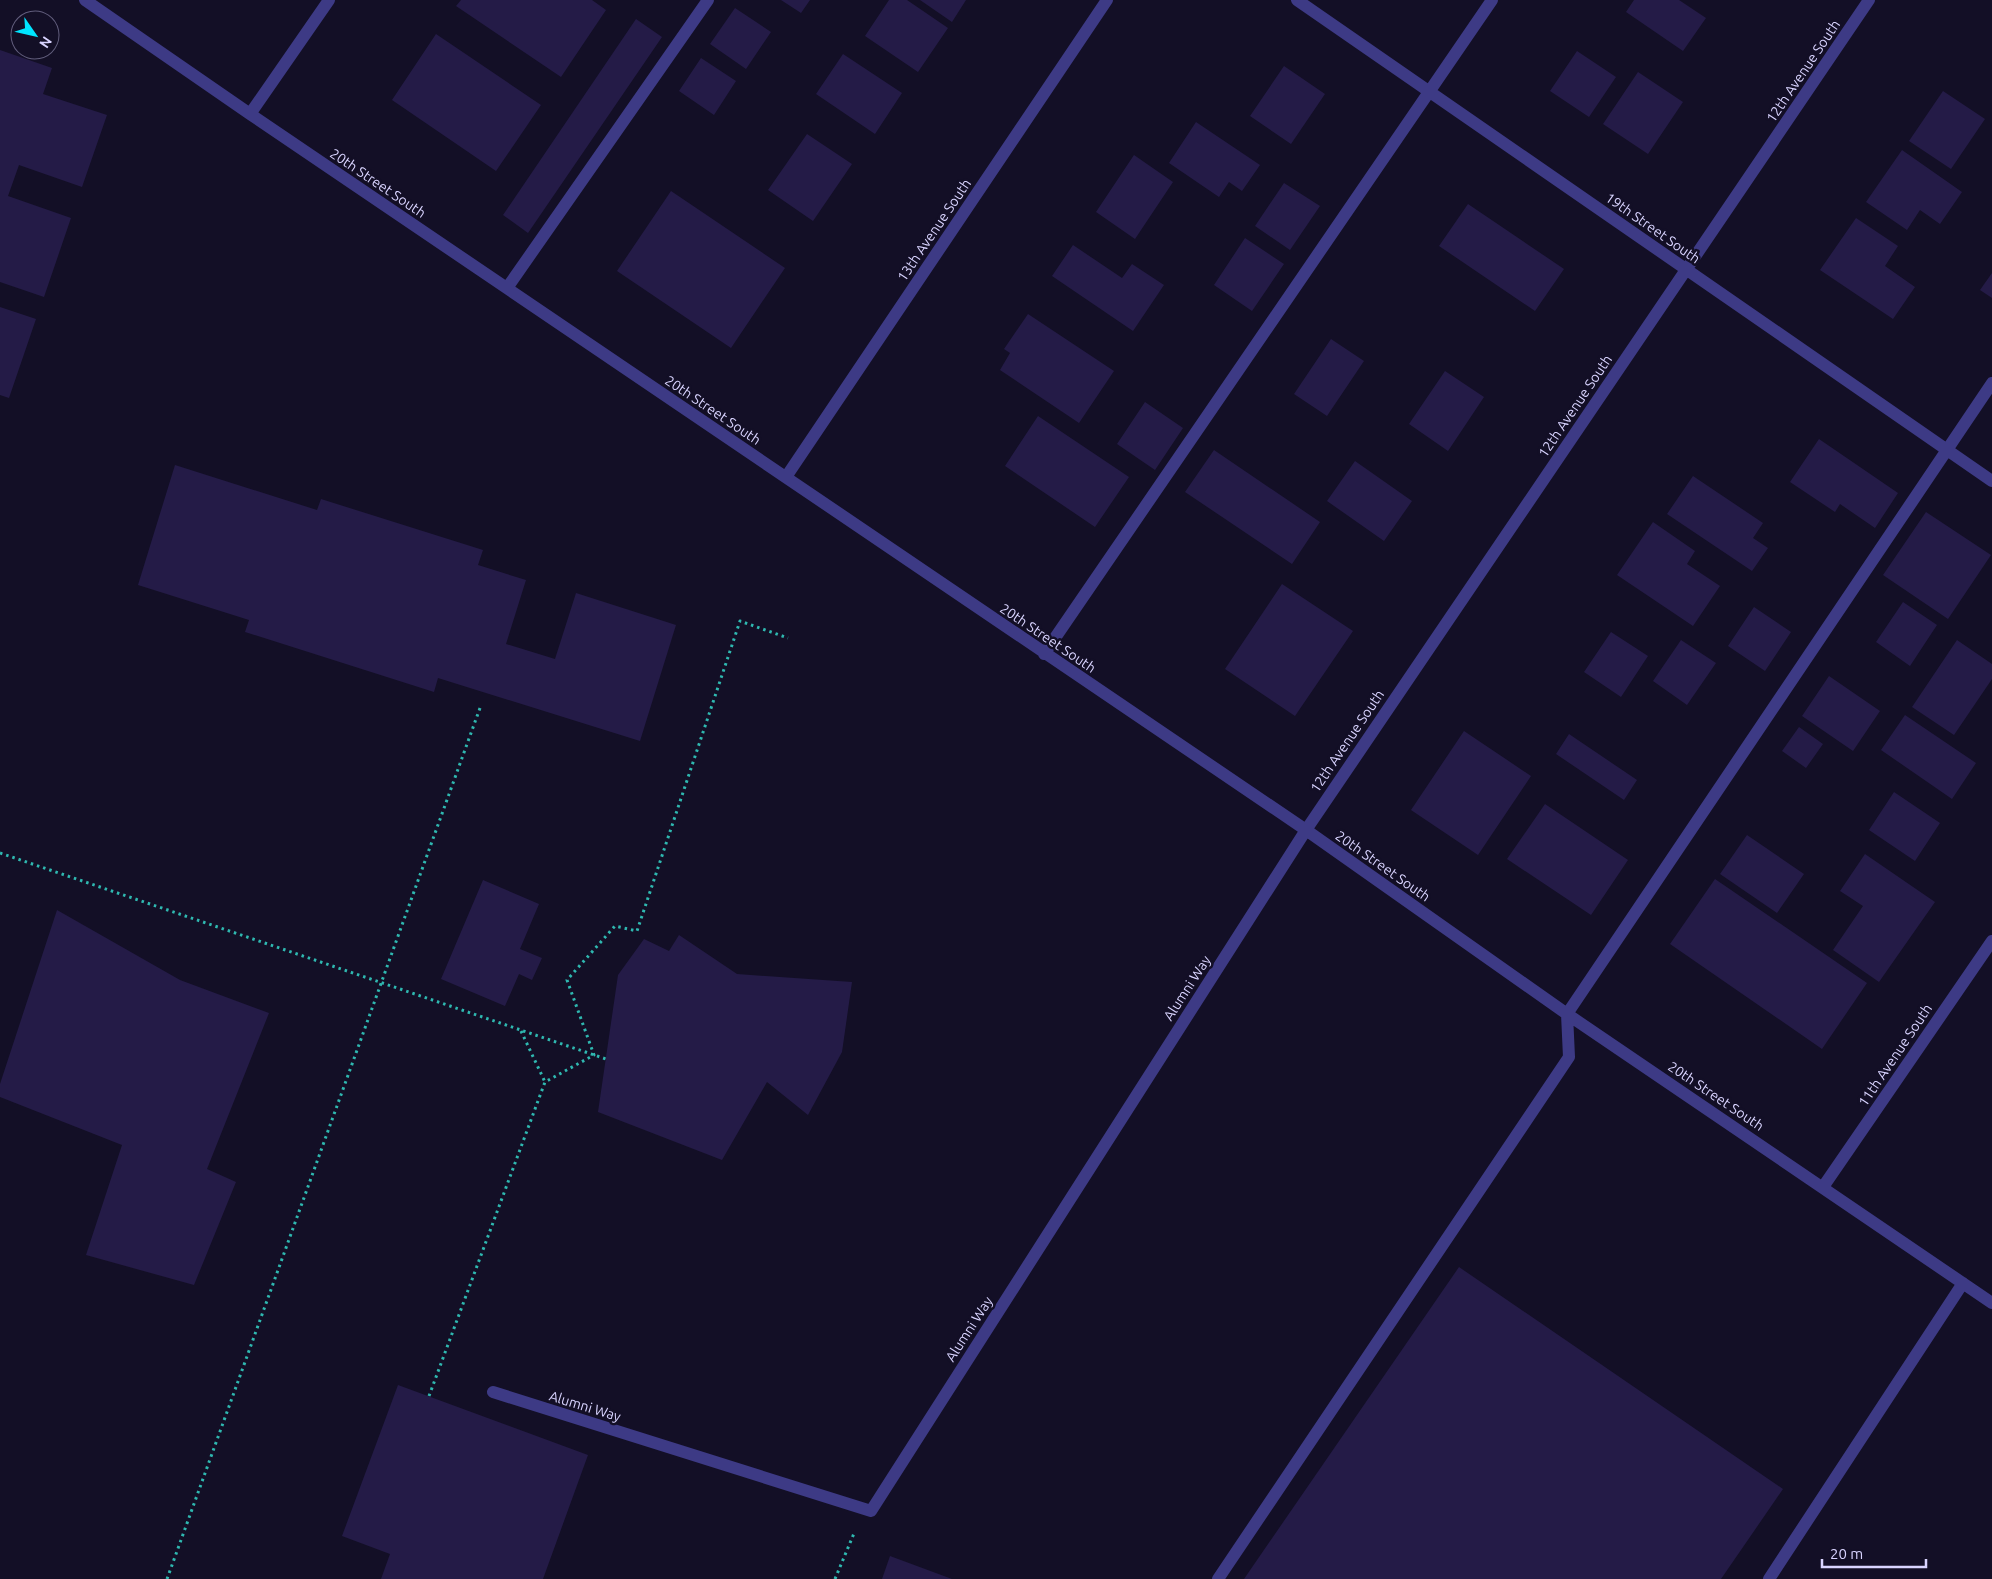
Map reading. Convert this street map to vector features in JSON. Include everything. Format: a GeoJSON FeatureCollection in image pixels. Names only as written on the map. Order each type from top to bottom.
{"type":"FeatureCollection","features":[{"type":"Feature","properties":{"kind":"street","name":"20th Street South"},"geometry":{"type":"LineString","coordinates":[[85,0],[1044,654],[1306,830],[1567,1014],[1992,1303]]}},
{"type":"Feature","properties":{"kind":"street"},"geometry":{"type":"LineString","coordinates":[[250,114],[329,0]]}},
{"type":"Feature","properties":{"kind":"street"},"geometry":{"type":"LineString","coordinates":[[507,288],[708,0]]}},
{"type":"Feature","properties":{"kind":"street","name":"13th Avenue South"},"geometry":{"type":"LineString","coordinates":[[786,477],[1107,0]]}},
{"type":"Feature","properties":{"kind":"street","name":"19th Street South"},"geometry":{"type":"LineString","coordinates":[[1297,0],[1428,93],[1992,481]]}},
{"type":"Feature","properties":{"kind":"street"},"geometry":{"type":"LineString","coordinates":[[1044,654],[1492,0]]}},
{"type":"Feature","properties":{"kind":"street","name":"12th Avenue South"},"geometry":{"type":"LineString","coordinates":[[1306,830],[1869,0]]}},
{"type":"Feature","properties":{"kind":"street"},"geometry":{"type":"LineString","coordinates":[[1218,1579],[1568,1057],[1567,1014],[1992,383]]}},
{"type":"Feature","properties":{"kind":"street","name":"Alumni Way"},"geometry":{"type":"LineString","coordinates":[[493,1392],[871,1511],[1306,830]]}},
{"type":"Feature","properties":{"kind":"street","name":"11th Avenue South"},"geometry":{"type":"LineString","coordinates":[[1823,1187],[1992,941]]}},
{"type":"Feature","properties":{"kind":"street"},"geometry":{"type":"LineString","coordinates":[[1770,1579],[1962,1283]]}},
{"type":"Feature","properties":{"kind":"path"},"geometry":{"type":"LineString","coordinates":[[594,1055],[566,980],[615,926],[637,931],[740,621],[788,638]]}},
{"type":"Feature","properties":{"kind":"path"},"geometry":{"type":"LineString","coordinates":[[167,1579],[480,708]]}},
{"type":"Feature","properties":{"kind":"path"},"geometry":{"type":"LineString","coordinates":[[0,852],[606,1059]]}},
{"type":"Feature","properties":{"kind":"path"},"geometry":{"type":"LineString","coordinates":[[521,1030],[545,1082]]}},
{"type":"Feature","properties":{"kind":"path"},"geometry":{"type":"LineString","coordinates":[[429,1396],[545,1082],[594,1055]]}},
{"type":"Feature","properties":{"kind":"path"},"geometry":{"type":"LineString","coordinates":[[835,1579],[864,1509]]}},
{"type":"Feature","properties":{"kind":"building"},"geometry":{"type":"Polygon","coordinates":[[[461,0],[592,0],[606,10],[561,77],[456,6],[461,0]]]}},
{"type":"Feature","properties":{"kind":"building"},"geometry":{"type":"Polygon","coordinates":[[[781,0],[810,0],[801,13],[781,0]]]}},
{"type":"Feature","properties":{"kind":"building"},"geometry":{"type":"Polygon","coordinates":[[[889,0],[907,0],[948,28],[918,72],[865,36],[889,0]]]}},
{"type":"Feature","properties":{"kind":"building"},"geometry":{"type":"Polygon","coordinates":[[[920,0],[966,0],[952,22],[920,0]]]}},
{"type":"Feature","properties":{"kind":"building"},"geometry":{"type":"Polygon","coordinates":[[[1634,0],[1679,0],[1706,18],[1683,51],[1626,12],[1634,0]]]}},
{"type":"Feature","properties":{"kind":"building"},"geometry":{"type":"Polygon","coordinates":[[[735,8],[771,32],[746,69],[710,44],[735,8]]]}},
{"type":"Feature","properties":{"kind":"building"},"geometry":{"type":"Polygon","coordinates":[[[636,19],[662,37],[528,233],[503,215],[636,19]]]}},
{"type":"Feature","properties":{"kind":"building"},"geometry":{"type":"Polygon","coordinates":[[[436,34],[541,105],[496,171],[392,100],[436,34]]]}},
{"type":"Feature","properties":{"kind":"building"},"geometry":{"type":"Polygon","coordinates":[[[0,50],[10,53],[10,60],[29,60],[52,68],[43,94],[107,115],[82,187],[19,165],[8,196],[71,218],[44,297],[0,282],[0,50]]]}},
{"type":"Feature","properties":{"kind":"building"},"geometry":{"type":"Polygon","coordinates":[[[1577,51],[1616,77],[1589,117],[1550,91],[1577,51]]]}},
{"type":"Feature","properties":{"kind":"building"},"geometry":{"type":"Polygon","coordinates":[[[843,54],[902,93],[875,134],[816,94],[843,54]]]}},
{"type":"Feature","properties":{"kind":"building"},"geometry":{"type":"Polygon","coordinates":[[[701,58],[736,81],[714,115],[679,91],[701,58]]]}},
{"type":"Feature","properties":{"kind":"building"},"geometry":{"type":"Polygon","coordinates":[[[1284,66],[1325,94],[1291,144],[1250,116],[1284,66]]]}},
{"type":"Feature","properties":{"kind":"building"},"geometry":{"type":"Polygon","coordinates":[[[1638,72],[1683,102],[1648,154],[1603,124],[1638,72]]]}},
{"type":"Feature","properties":{"kind":"building"},"geometry":{"type":"Polygon","coordinates":[[[1943,91],[1985,119],[1951,169],[1909,141],[1943,91]]]}},
{"type":"Feature","properties":{"kind":"building"},"geometry":{"type":"Polygon","coordinates":[[[1196,122],[1260,165],[1242,191],[1229,182],[1219,197],[1169,163],[1196,122]]]}},
{"type":"Feature","properties":{"kind":"building"},"geometry":{"type":"Polygon","coordinates":[[[807,134],[852,164],[813,221],[768,190],[807,134]]]}},
{"type":"Feature","properties":{"kind":"building"},"geometry":{"type":"Polygon","coordinates":[[[1902,150],[1962,192],[1940,224],[1920,210],[1907,230],[1866,202],[1902,150]]]}},
{"type":"Feature","properties":{"kind":"building"},"geometry":{"type":"Polygon","coordinates":[[[1134,155],[1173,182],[1135,239],[1096,212],[1134,155]]]}},
{"type":"Feature","properties":{"kind":"building"},"geometry":{"type":"Polygon","coordinates":[[[1284,183],[1320,206],[1290,250],[1255,226],[1284,183]]]}},
{"type":"Feature","properties":{"kind":"building"},"geometry":{"type":"Polygon","coordinates":[[[671,191],[785,268],[731,348],[617,271],[671,191]]]}},
{"type":"Feature","properties":{"kind":"building"},"geometry":{"type":"Polygon","coordinates":[[[1468,204],[1564,269],[1535,311],[1439,246],[1468,204]]]}},
{"type":"Feature","properties":{"kind":"building"},"geometry":{"type":"Polygon","coordinates":[[[1856,218],[1898,246],[1885,266],[1915,287],[1893,319],[1820,270],[1856,218]]]}},
{"type":"Feature","properties":{"kind":"building"},"geometry":{"type":"Polygon","coordinates":[[[1245,238],[1284,264],[1252,311],[1214,285],[1245,238]]]}},
{"type":"Feature","properties":{"kind":"building"},"geometry":{"type":"Polygon","coordinates":[[[1073,245],[1122,278],[1132,264],[1164,285],[1133,331],[1052,276],[1073,245]]]}},
{"type":"Feature","properties":{"kind":"building"},"geometry":{"type":"Polygon","coordinates":[[[1992,273],[1992,298],[1980,290],[1992,273]]]}},
{"type":"Feature","properties":{"kind":"building"},"geometry":{"type":"Polygon","coordinates":[[[0,307],[36,319],[9,398],[0,395],[0,307]]]}},
{"type":"Feature","properties":{"kind":"building"},"geometry":{"type":"Polygon","coordinates":[[[1028,314],[1114,371],[1079,423],[1000,370],[1010,353],[1004,349],[1028,314]]]}},
{"type":"Feature","properties":{"kind":"building"},"geometry":{"type":"Polygon","coordinates":[[[1331,339],[1364,361],[1327,416],[1294,394],[1331,339]]]}},
{"type":"Feature","properties":{"kind":"building"},"geometry":{"type":"Polygon","coordinates":[[[1445,371],[1484,397],[1448,451],[1409,424],[1445,371]]]}},
{"type":"Feature","properties":{"kind":"building"},"geometry":{"type":"Polygon","coordinates":[[[1145,402],[1183,428],[1155,470],[1117,444],[1145,402]]]}},
{"type":"Feature","properties":{"kind":"building"},"geometry":{"type":"Polygon","coordinates":[[[1038,416],[1129,477],[1095,527],[1005,466],[1038,416]]]}},
{"type":"Feature","properties":{"kind":"building"},"geometry":{"type":"Polygon","coordinates":[[[1819,439],[1898,493],[1875,528],[1840,504],[1835,512],[1790,482],[1819,439]]]}},
{"type":"Feature","properties":{"kind":"building"},"geometry":{"type":"Polygon","coordinates":[[[1214,450],[1320,522],[1292,564],[1185,492],[1214,450]]]}},
{"type":"Feature","properties":{"kind":"building"},"geometry":{"type":"Polygon","coordinates":[[[1355,461],[1412,501],[1384,541],[1327,501],[1355,461]]]}},
{"type":"Feature","properties":{"kind":"building"},"geometry":{"type":"Polygon","coordinates":[[[175,465],[317,510],[321,499],[483,550],[478,565],[526,580],[506,644],[555,659],[576,593],[676,625],[640,741],[438,678],[434,692],[245,632],[249,620],[138,585],[175,465]]]}},
{"type":"Feature","properties":{"kind":"building"},"geometry":{"type":"Polygon","coordinates":[[[1693,476],[1763,523],[1753,538],[1768,548],[1752,571],[1667,514],[1693,476]]]}},
{"type":"Feature","properties":{"kind":"building"},"geometry":{"type":"Polygon","coordinates":[[[1926,512],[1991,555],[1948,619],[1883,575],[1926,512]]]}},
{"type":"Feature","properties":{"kind":"building"},"geometry":{"type":"Polygon","coordinates":[[[1653,522],[1695,551],[1687,564],[1720,586],[1693,626],[1617,575],[1653,522]]]}},
{"type":"Feature","properties":{"kind":"building"},"geometry":{"type":"Polygon","coordinates":[[[1282,584],[1353,631],[1295,716],[1225,669],[1282,584]]]}},
{"type":"Feature","properties":{"kind":"building"},"geometry":{"type":"Polygon","coordinates":[[[1903,602],[1937,625],[1910,666],[1876,642],[1903,602]]]}},
{"type":"Feature","properties":{"kind":"building"},"geometry":{"type":"Polygon","coordinates":[[[1754,607],[1791,632],[1765,671],[1728,646],[1754,607]]]}},
{"type":"Feature","properties":{"kind":"building"},"geometry":{"type":"Polygon","coordinates":[[[1611,632],[1648,656],[1621,697],[1584,672],[1611,632]]]}},
{"type":"Feature","properties":{"kind":"building"},"geometry":{"type":"Polygon","coordinates":[[[1681,640],[1716,663],[1687,705],[1653,681],[1681,640]]]}},
{"type":"Feature","properties":{"kind":"building"},"geometry":{"type":"Polygon","coordinates":[[[1957,640],[1992,664],[1992,679],[1954,735],[1912,707],[1957,640]]]}},
{"type":"Feature","properties":{"kind":"building"},"geometry":{"type":"Polygon","coordinates":[[[1829,676],[1880,711],[1853,751],[1802,716],[1829,676]]]}},
{"type":"Feature","properties":{"kind":"building"},"geometry":{"type":"Polygon","coordinates":[[[1905,715],[1976,763],[1952,799],[1881,750],[1905,715]]]}},
{"type":"Feature","properties":{"kind":"building"},"geometry":{"type":"Polygon","coordinates":[[[1799,727],[1823,744],[1806,768],[1782,751],[1799,727]]]}},
{"type":"Feature","properties":{"kind":"building"},"geometry":{"type":"Polygon","coordinates":[[[1464,731],[1531,776],[1478,855],[1411,810],[1464,731]]]}},
{"type":"Feature","properties":{"kind":"building"},"geometry":{"type":"Polygon","coordinates":[[[1569,734],[1637,780],[1624,800],[1556,754],[1569,734]]]}},
{"type":"Feature","properties":{"kind":"building"},"geometry":{"type":"Polygon","coordinates":[[[1894,792],[1940,823],[1915,861],[1869,830],[1894,792]]]}},
{"type":"Feature","properties":{"kind":"building"},"geometry":{"type":"Polygon","coordinates":[[[1545,804],[1628,860],[1591,915],[1507,859],[1545,804]]]}},
{"type":"Feature","properties":{"kind":"building"},"geometry":{"type":"Polygon","coordinates":[[[1747,835],[1804,874],[1777,913],[1720,874],[1747,835]]]}},
{"type":"Feature","properties":{"kind":"building"},"geometry":{"type":"Polygon","coordinates":[[[1865,854],[1935,902],[1879,982],[1833,950],[1863,906],[1840,891],[1865,854]]]}},
{"type":"Feature","properties":{"kind":"building"},"geometry":{"type":"Polygon","coordinates":[[[1715,879],[1867,983],[1822,1049],[1670,944],[1715,879]]]}},
{"type":"Feature","properties":{"kind":"building"},"geometry":{"type":"Polygon","coordinates":[[[483,880],[539,904],[520,949],[542,958],[532,980],[519,974],[505,1006],[441,979],[483,880]]]}},
{"type":"Feature","properties":{"kind":"building"},"geometry":{"type":"Polygon","coordinates":[[[57,910],[180,980],[269,1013],[207,1169],[236,1182],[194,1285],[86,1255],[122,1145],[0,1097],[0,1084],[57,910]]]}},
{"type":"Feature","properties":{"kind":"building"},"geometry":{"type":"Polygon","coordinates":[[[679,935],[737,974],[852,982],[842,1052],[808,1115],[767,1082],[722,1160],[598,1112],[618,975],[644,939],[669,951],[679,935]]]}},
{"type":"Feature","properties":{"kind":"building"},"geometry":{"type":"Polygon","coordinates":[[[1459,1267],[1783,1489],[1721,1579],[1244,1579],[1459,1267]]]}},
{"type":"Feature","properties":{"kind":"building"},"geometry":{"type":"Polygon","coordinates":[[[398,1385],[588,1455],[543,1579],[381,1579],[390,1554],[342,1536],[398,1385]]]}},
{"type":"Feature","properties":{"kind":"building"},"geometry":{"type":"Polygon","coordinates":[[[890,1556],[952,1579],[882,1579],[890,1556]]]}}]}
